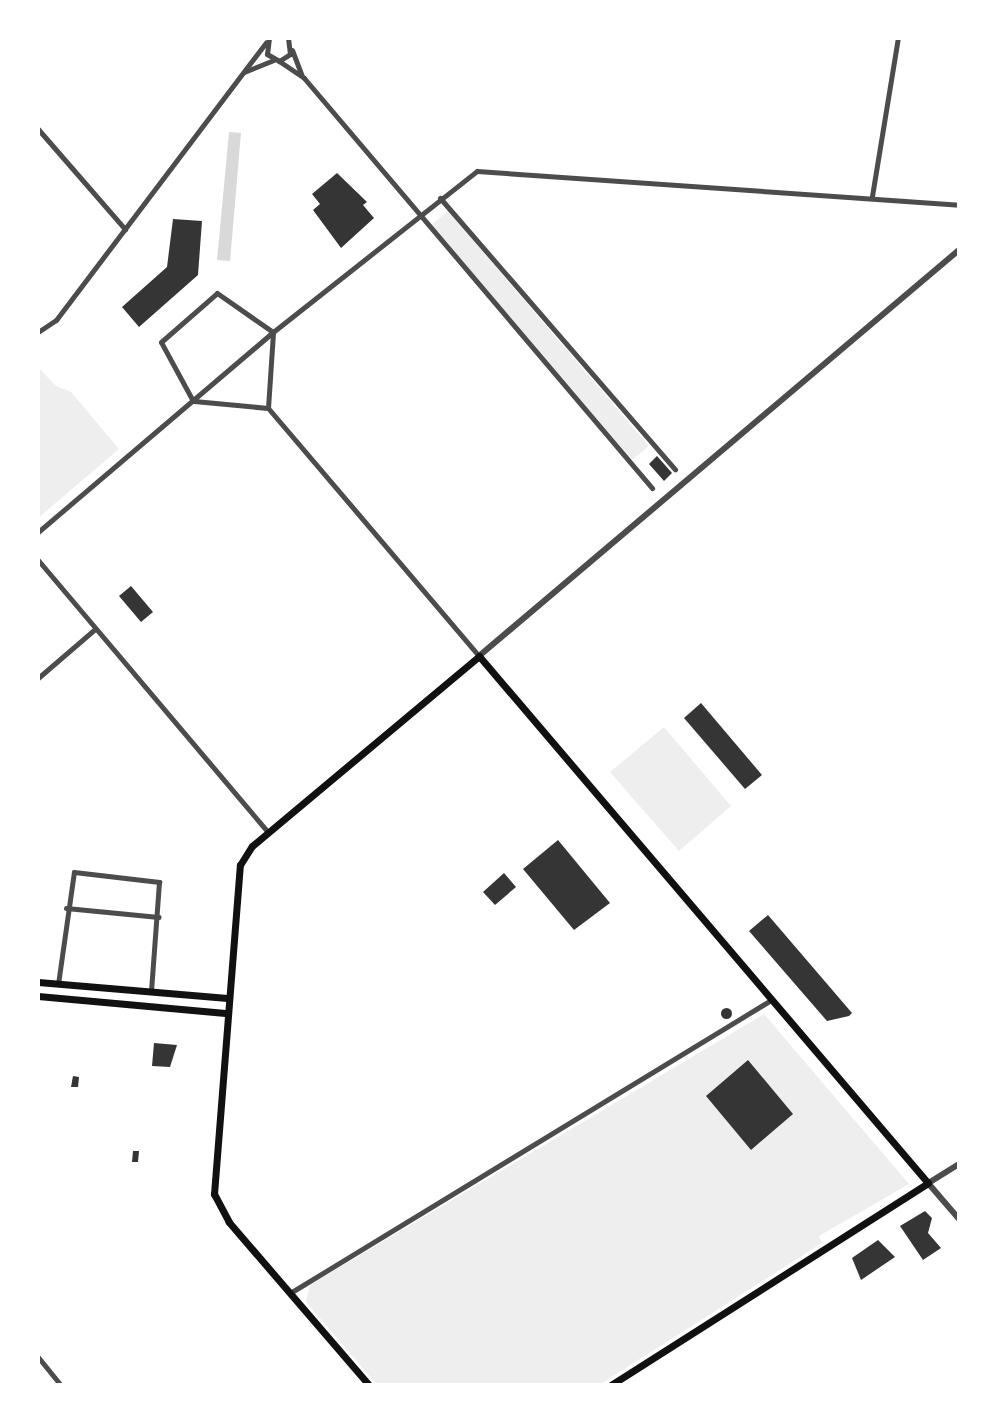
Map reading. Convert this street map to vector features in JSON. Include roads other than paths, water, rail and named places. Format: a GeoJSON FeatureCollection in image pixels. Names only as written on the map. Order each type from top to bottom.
{"type":"FeatureCollection","features":[{"type":"Feature","properties":{"kind":"main road"},"geometry":{"type":"LineString","coordinates":[[369,1385],[229,1222],[214,1194],[225,1013],[240,865],[268,832],[479,656],[928,1183],[611,1385]]}},
{"type":"Feature","properties":{"kind":"main road"},"geometry":{"type":"LineString","coordinates":[[38,982],[227,998]]}},
{"type":"Feature","properties":{"kind":"main road"},"geometry":{"type":"LineString","coordinates":[[38,996],[225,1013]]}},
{"type":"Feature","properties":{"kind":"street"},"geometry":{"type":"LineString","coordinates":[[872,196],[898,38]]}},
{"type":"Feature","properties":{"kind":"street"},"geometry":{"type":"LineString","coordinates":[[268,40],[267,54],[304,78],[652,488]]}},
{"type":"Feature","properties":{"kind":"street"},"geometry":{"type":"LineString","coordinates":[[38,332],[56,320],[268,40]]}},
{"type":"Feature","properties":{"kind":"street"},"geometry":{"type":"LineString","coordinates":[[240,75],[276,60],[290,43],[304,78]]}},
{"type":"Feature","properties":{"kind":"street"},"geometry":{"type":"LineString","coordinates":[[38,129],[125,229]]}},
{"type":"Feature","properties":{"kind":"street"},"geometry":{"type":"LineString","coordinates":[[38,532],[273,332],[477,171],[872,196],[959,205]]}},
{"type":"Feature","properties":{"kind":"street"},"geometry":{"type":"LineString","coordinates":[[440,198],[675,469]]}},
{"type":"Feature","properties":{"kind":"street"},"geometry":{"type":"LineString","coordinates":[[273,332],[268,408],[479,656],[959,250]]}},
{"type":"Feature","properties":{"kind":"street"},"geometry":{"type":"LineString","coordinates":[[193,401],[161,342],[217,293],[273,332]]}},
{"type":"Feature","properties":{"kind":"street"},"geometry":{"type":"LineString","coordinates":[[193,401],[268,408]]}},
{"type":"Feature","properties":{"kind":"street"},"geometry":{"type":"LineString","coordinates":[[38,560],[268,832]]}},
{"type":"Feature","properties":{"kind":"street"},"geometry":{"type":"LineString","coordinates":[[38,678],[95,629]]}},
{"type":"Feature","properties":{"kind":"street"},"geometry":{"type":"LineString","coordinates":[[58,984],[71,873],[159,882],[159,917],[151,992]]}},
{"type":"Feature","properties":{"kind":"street"},"geometry":{"type":"LineString","coordinates":[[66,908],[159,917]]}},
{"type":"Feature","properties":{"kind":"street"},"geometry":{"type":"LineString","coordinates":[[290,1293],[771,1000]]}},
{"type":"Feature","properties":{"kind":"street"},"geometry":{"type":"LineString","coordinates":[[959,1164],[928,1183],[959,1219]]}},
{"type":"Feature","properties":{"kind":"street"},"geometry":{"type":"LineString","coordinates":[[38,1357],[61,1385]]}}]}
